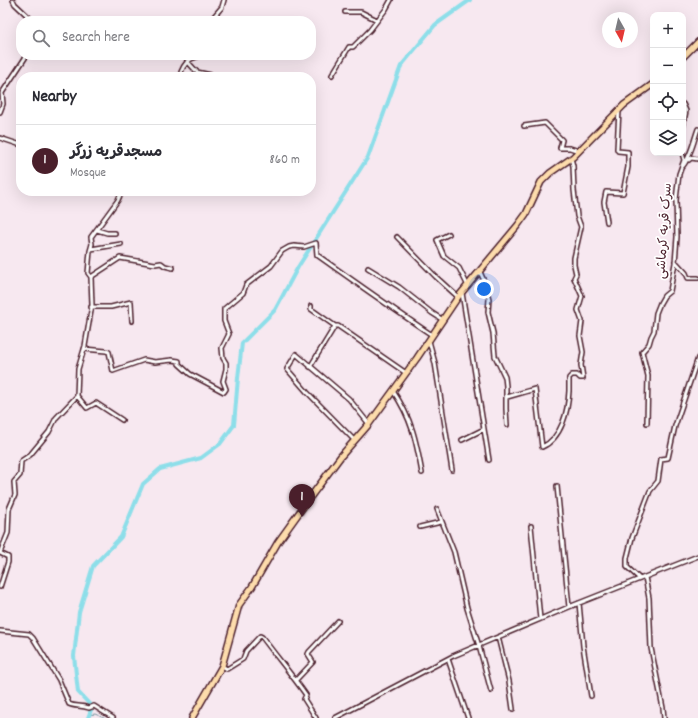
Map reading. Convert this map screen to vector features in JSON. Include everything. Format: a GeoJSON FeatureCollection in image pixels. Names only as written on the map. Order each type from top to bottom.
{"type":"FeatureCollection","features":[{"type":"Feature","properties":{"kind":"highway"},"geometry":{"type":"LineString","coordinates":[[686,54],[698,42]]}},
{"type":"Feature","properties":{"kind":"highway"},"geometry":{"type":"LineString","coordinates":[[192,718],[222,666],[239,605],[252,587],[278,542],[306,503],[341,456],[369,424],[460,295],[518,225],[526,214],[541,182],[550,173],[579,151],[624,105],[650,86]]}},
{"type":"Feature","properties":{"kind":"street"},"geometry":{"type":"LineString","coordinates":[[13,0],[15,4],[28,16]]}},
{"type":"Feature","properties":{"kind":"street"},"geometry":{"type":"LineString","coordinates":[[214,16],[222,7],[224,0]]}},
{"type":"Feature","properties":{"kind":"street"},"geometry":{"type":"LineString","coordinates":[[332,75],[349,47],[353,47],[370,30],[391,0]]}},
{"type":"Feature","properties":{"kind":"street"},"geometry":{"type":"LineString","coordinates":[[345,12],[361,12],[377,20]]}},
{"type":"Feature","properties":{"kind":"street"},"geometry":{"type":"LineString","coordinates":[[0,112],[3,104],[2,93],[24,60]]}},
{"type":"Feature","properties":{"kind":"street"},"geometry":{"type":"LineString","coordinates":[[181,72],[189,60],[198,72]]}},
{"type":"Feature","properties":{"kind":"street"},"geometry":{"type":"LineString","coordinates":[[607,222],[604,202],[606,192],[623,193],[628,167],[628,152],[618,151],[617,149],[619,110]]}},
{"type":"Feature","properties":{"kind":"street"},"geometry":{"type":"LineString","coordinates":[[524,126],[545,123],[562,140],[560,148],[570,148],[579,151]]}},
{"type":"Feature","properties":{"kind":"street"},"geometry":{"type":"LineString","coordinates":[[682,167],[688,160],[698,129]]}},
{"type":"Feature","properties":{"kind":"street"},"geometry":{"type":"LineString","coordinates":[[0,138],[16,143]]}},
{"type":"Feature","properties":{"kind":"street","name":"سرک قریه کرماشی"},"geometry":{"type":"LineString","coordinates":[[647,423],[648,376],[642,352],[649,344],[654,331],[656,313],[660,303],[664,296],[670,291],[677,237],[676,200],[679,174],[684,160],[683,156]]}},
{"type":"Feature","properties":{"kind":"street"},"geometry":{"type":"LineString","coordinates":[[507,397],[535,389],[542,447],[548,445],[557,433],[566,414],[569,378],[572,375],[577,375],[580,378],[583,378],[581,365],[583,352],[580,336],[582,321],[578,310],[582,296],[574,278],[576,274],[574,265],[581,227],[577,216],[571,158]]}},
{"type":"Feature","properties":{"kind":"street"},"geometry":{"type":"LineString","coordinates":[[688,160],[691,158],[698,159]]}},
{"type":"Feature","properties":{"kind":"street"},"geometry":{"type":"LineString","coordinates":[[0,587],[8,562],[8,557],[0,553],[8,533],[9,509],[15,495],[14,482],[20,475],[21,461],[30,455],[49,432],[56,418],[77,396],[78,369],[84,349],[92,306],[91,277],[88,273],[92,244],[91,237],[120,196]]}},
{"type":"Feature","properties":{"kind":"street"},"geometry":{"type":"LineString","coordinates":[[97,230],[107,233],[115,233]]}},
{"type":"Feature","properties":{"kind":"street"},"geometry":{"type":"LineString","coordinates":[[449,234],[437,240],[444,256],[458,268],[468,286]]}},
{"type":"Feature","properties":{"kind":"street"},"geometry":{"type":"LineString","coordinates":[[397,238],[436,278],[460,295],[489,460]]}},
{"type":"Feature","properties":{"kind":"street"},"geometry":{"type":"LineString","coordinates":[[84,349],[106,350],[109,352],[113,371],[144,360],[155,362],[179,360],[179,364],[190,374],[224,392],[226,389],[222,382],[226,369],[226,363],[223,358],[222,348],[229,334],[224,321],[224,308],[243,293],[246,285],[271,266],[282,251],[289,247],[304,247],[316,243],[317,254],[347,275],[358,285],[432,335]]}},
{"type":"Feature","properties":{"kind":"street"},"geometry":{"type":"LineString","coordinates":[[91,249],[121,244]]}},
{"type":"Feature","properties":{"kind":"street"},"geometry":{"type":"LineString","coordinates":[[91,277],[98,274],[120,258],[155,264],[161,263],[173,268]]}},
{"type":"Feature","properties":{"kind":"street"},"geometry":{"type":"LineString","coordinates":[[675,261],[686,273],[688,278],[698,278]]}},
{"type":"Feature","properties":{"kind":"street"},"geometry":{"type":"LineString","coordinates":[[368,268],[399,288],[443,320]]}},
{"type":"Feature","properties":{"kind":"street"},"geometry":{"type":"LineString","coordinates":[[480,272],[485,283],[489,299],[488,312],[493,333],[495,356],[505,377],[507,425]]}},
{"type":"Feature","properties":{"kind":"street"},"geometry":{"type":"LineString","coordinates":[[92,306],[111,307],[131,302],[132,321]]}},
{"type":"Feature","properties":{"kind":"street"},"geometry":{"type":"LineString","coordinates":[[311,306],[311,309],[334,326],[336,325],[406,373]]}},
{"type":"Feature","properties":{"kind":"street"},"geometry":{"type":"LineString","coordinates":[[310,367],[336,325]]}},
{"type":"Feature","properties":{"kind":"street"},"geometry":{"type":"LineString","coordinates":[[429,340],[435,363],[452,470]]}},
{"type":"Feature","properties":{"kind":"street"},"geometry":{"type":"LineString","coordinates":[[355,441],[287,369],[296,354],[349,400],[369,424]]}},
{"type":"Feature","properties":{"kind":"street"},"geometry":{"type":"LineString","coordinates":[[640,579],[627,567],[628,552],[650,491],[658,480],[661,459],[668,458],[675,426],[698,358]]}},
{"type":"Feature","properties":{"kind":"street"},"geometry":{"type":"LineString","coordinates":[[393,391],[400,401],[411,424],[422,473]]}},
{"type":"Feature","properties":{"kind":"street"},"geometry":{"type":"LineString","coordinates":[[77,396],[87,408],[96,403],[122,420]]}},
{"type":"Feature","properties":{"kind":"street"},"geometry":{"type":"LineString","coordinates":[[462,440],[484,429]]}},
{"type":"Feature","properties":{"kind":"street"},"geometry":{"type":"LineString","coordinates":[[557,486],[569,607]]}},
{"type":"Feature","properties":{"kind":"street"},"geometry":{"type":"LineString","coordinates":[[437,509],[454,552],[467,608],[491,691]]}},
{"type":"Feature","properties":{"kind":"street"},"geometry":{"type":"LineString","coordinates":[[420,527],[441,522]]}},
{"type":"Feature","properties":{"kind":"street"},"geometry":{"type":"LineString","coordinates":[[531,526],[540,619]]}},
{"type":"Feature","properties":{"kind":"street"},"geometry":{"type":"LineString","coordinates":[[335,718],[448,659],[569,607],[698,556]]}},
{"type":"Feature","properties":{"kind":"street"},"geometry":{"type":"LineString","coordinates":[[645,577],[648,598],[650,648],[664,718]]}},
{"type":"Feature","properties":{"kind":"street"},"geometry":{"type":"LineString","coordinates":[[579,603],[583,646],[592,696]]}},
{"type":"Feature","properties":{"kind":"street"},"geometry":{"type":"LineString","coordinates":[[296,680],[313,662],[308,654],[309,652],[338,621]]}},
{"type":"Feature","properties":{"kind":"street"},"geometry":{"type":"LineString","coordinates":[[0,631],[29,634],[33,638],[59,680],[69,704],[72,706],[82,705],[89,708],[94,706],[113,718]]}},
{"type":"Feature","properties":{"kind":"street"},"geometry":{"type":"LineString","coordinates":[[222,666],[227,669],[241,661],[246,651],[261,636],[296,680],[306,695],[304,699],[316,718]]}},
{"type":"Feature","properties":{"kind":"street"},"geometry":{"type":"LineString","coordinates":[[498,637],[509,681],[513,709]]}},
{"type":"Feature","properties":{"kind":"street"},"geometry":{"type":"LineString","coordinates":[[448,659],[468,718]]}},
{"type":"Feature","properties":{"kind":"waterway"},"geometry":{"type":"LineString","coordinates":[[88,718],[92,707],[78,692],[74,656],[79,612],[93,566],[121,537],[143,484],[160,469],[201,458],[220,444],[234,425],[242,343],[275,310],[298,267],[368,157],[401,66],[435,25],[470,0]]}},
{"type":"Feature","properties":{"kind":"waterway"},"geometry":{"type":"LineString","coordinates":[[89,715],[95,714],[104,718]]}},
{"type":"Feature","properties":{"kind":"place","name":"مسجدقریه زرگر"},"geometry":{"type":"Point","coordinates":[302,517]}}]}
